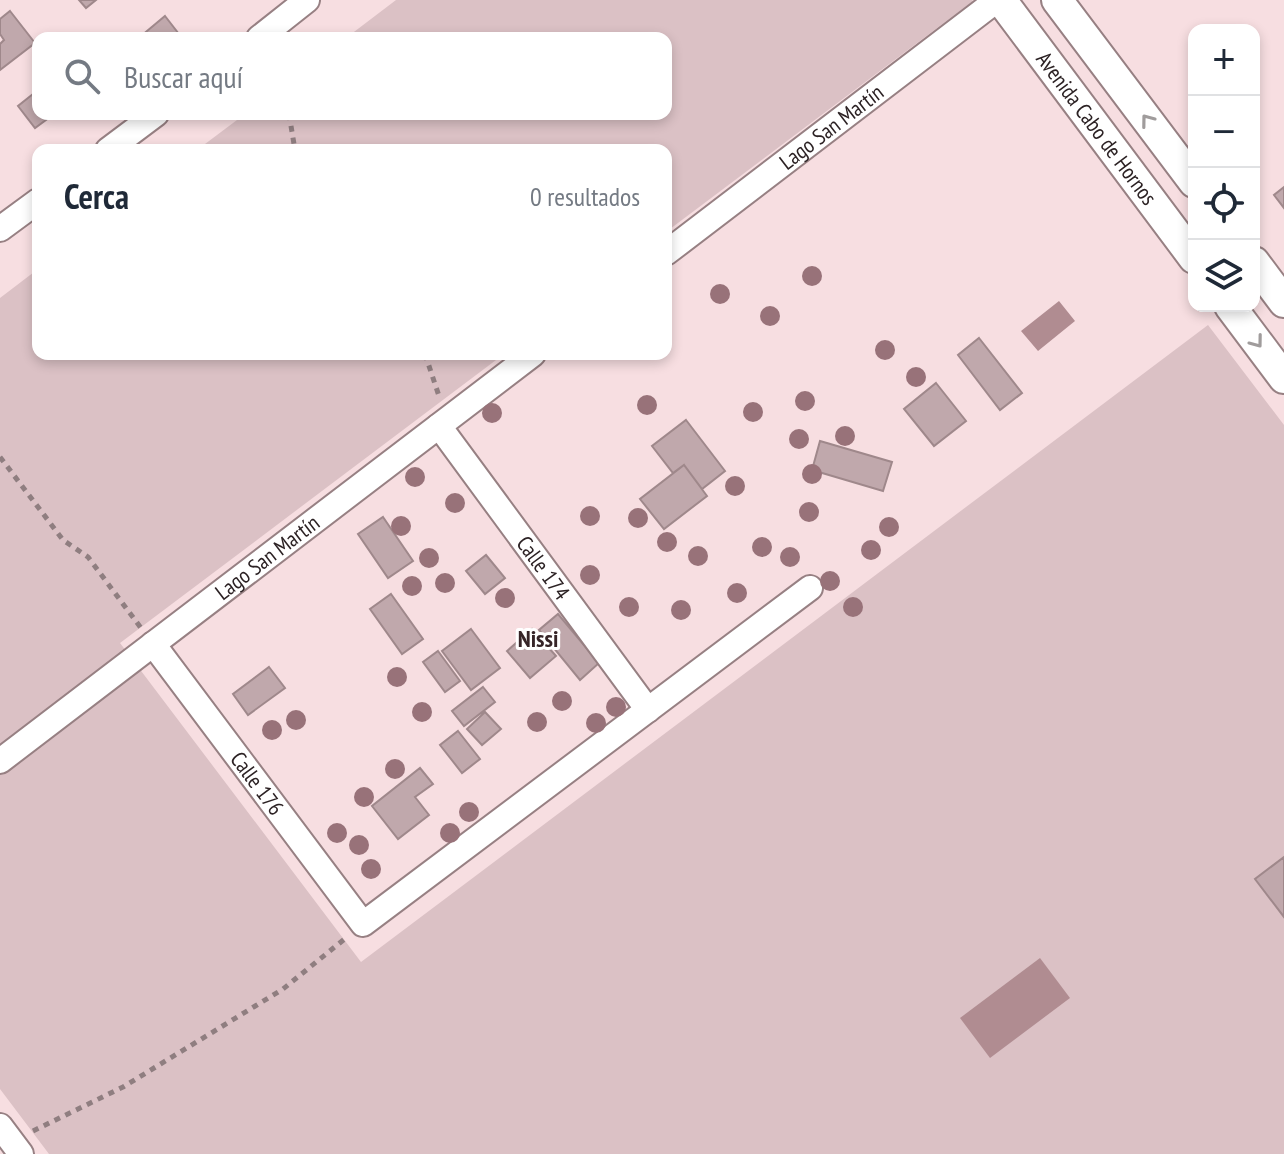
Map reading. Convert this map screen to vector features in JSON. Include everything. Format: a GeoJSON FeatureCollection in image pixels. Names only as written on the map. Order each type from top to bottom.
{"type":"FeatureCollection","features":[{"type":"Feature","properties":{"kind":"main road","name":"Avenida Cabo de Hornos"},"geometry":{"type":"LineString","coordinates":[[999,0],[1188,250]]}},
{"type":"Feature","properties":{"kind":"main road","name":"Avenida Cabo de Hornos"},"geometry":{"type":"LineString","coordinates":[[1057,0],[1188,174]]}},
{"type":"Feature","properties":{"kind":"main road"},"geometry":{"type":"LineString","coordinates":[[1260,270],[1284,302]]}},
{"type":"Feature","properties":{"kind":"main road"},"geometry":{"type":"LineString","coordinates":[[1234,312],[1284,378]]}},
{"type":"Feature","properties":{"kind":"street"},"geometry":{"type":"LineString","coordinates":[[267,32],[307,0]]}},
{"type":"Feature","properties":{"kind":"street","name":"Lago San Martín"},"geometry":{"type":"LineString","coordinates":[[672,248],[999,0]]}},
{"type":"Feature","properties":{"kind":"street"},"geometry":{"type":"LineString","coordinates":[[116,144],[148,120]]}},
{"type":"Feature","properties":{"kind":"street"},"geometry":{"type":"LineString","coordinates":[[0,229],[32,205]]}},
{"type":"Feature","properties":{"kind":"street","name":"Lago San Martín"},"geometry":{"type":"LineString","coordinates":[[0,761],[525,360]]}},
{"type":"Feature","properties":{"kind":"street","name":"Calle 174"},"geometry":{"type":"LineString","coordinates":[[442,423],[648,710]]}},
{"type":"Feature","properties":{"kind":"street"},"geometry":{"type":"LineString","coordinates":[[363,924],[810,588]]}},
{"type":"Feature","properties":{"kind":"street","name":"Calle 176"},"geometry":{"type":"LineString","coordinates":[[153,644],[363,924]]}},
{"type":"Feature","properties":{"kind":"path"},"geometry":{"type":"LineString","coordinates":[[290,120],[294,144]]}},
{"type":"Feature","properties":{"kind":"path"},"geometry":{"type":"LineString","coordinates":[[426,360],[442,423]]}},
{"type":"Feature","properties":{"kind":"path"},"geometry":{"type":"LineString","coordinates":[[0,457],[63,540],[88,557],[153,644]]}},
{"type":"Feature","properties":{"kind":"path"},"geometry":{"type":"LineString","coordinates":[[11,1140],[123,1087],[283,989],[363,924]]}},
{"type":"Feature","properties":{"kind":"shaded area"},"geometry":{"type":"Polygon","coordinates":[[[396,0],[973,1],[672,227],[672,144],[205,144],[237,120],[672,120],[672,32],[354,32],[396,0]]]}},
{"type":"Feature","properties":{"kind":"shaded area"},"geometry":{"type":"Polygon","coordinates":[[[32,274],[32,360],[496,360],[120,643],[361,962],[1208,325],[1284,425],[1284,1154],[49,1154],[0,1089],[0,298],[32,274]]]}},
{"type":"Feature","properties":{"kind":"shaded area"},"geometry":{"type":"Polygon","coordinates":[[[1059,301],[1075,321],[1038,351],[1021,331],[1059,301]]]}},
{"type":"Feature","properties":{"kind":"shaded area"},"geometry":{"type":"Polygon","coordinates":[[[1040,958],[1070,998],[990,1058],[960,1018],[1040,958]]]}},
{"type":"Feature","properties":{"kind":"building"},"geometry":{"type":"Polygon","coordinates":[[[79,0],[96,0],[86,8],[79,0]]]}},
{"type":"Feature","properties":{"kind":"building"},"geometry":{"type":"Polygon","coordinates":[[[10,11],[32,39],[32,45],[0,70],[0,44],[4,40],[0,34],[0,19],[10,11]]]}},
{"type":"Feature","properties":{"kind":"building"},"geometry":{"type":"Polygon","coordinates":[[[165,16],[177,32],[146,32],[165,16]]]}},
{"type":"Feature","properties":{"kind":"building"},"geometry":{"type":"Polygon","coordinates":[[[32,95],[32,120],[46,120],[35,128],[18,106],[32,95]]]}},
{"type":"Feature","properties":{"kind":"building"},"geometry":{"type":"Polygon","coordinates":[[[1284,187],[1284,208],[1274,195],[1284,187]]]}},
{"type":"Feature","properties":{"kind":"building"},"geometry":{"type":"Polygon","coordinates":[[[979,338],[1022,393],[1000,410],[958,355],[979,338]]]}},
{"type":"Feature","properties":{"kind":"building"},"geometry":{"type":"Polygon","coordinates":[[[936,383],[966,421],[934,446],[904,409],[936,383]]]}},
{"type":"Feature","properties":{"kind":"building"},"geometry":{"type":"Polygon","coordinates":[[[686,420],[725,471],[702,489],[684,465],[673,473],[652,446],[686,420]]]}},
{"type":"Feature","properties":{"kind":"building"},"geometry":{"type":"Polygon","coordinates":[[[820,441],[892,462],[883,491],[812,470],[820,441]]]}},
{"type":"Feature","properties":{"kind":"building"},"geometry":{"type":"Polygon","coordinates":[[[684,465],[707,496],[664,529],[640,499],[684,465]]]}},
{"type":"Feature","properties":{"kind":"building"},"geometry":{"type":"Polygon","coordinates":[[[383,517],[413,561],[388,578],[358,534],[383,517]]]}},
{"type":"Feature","properties":{"kind":"building"},"geometry":{"type":"Polygon","coordinates":[[[486,555],[505,578],[485,594],[466,571],[486,555]]]}},
{"type":"Feature","properties":{"kind":"building"},"geometry":{"type":"Polygon","coordinates":[[[391,594],[423,639],[402,654],[370,609],[391,594]]]}},
{"type":"Feature","properties":{"kind":"building"},"geometry":{"type":"Polygon","coordinates":[[[558,614],[599,663],[580,680],[539,630],[558,614]]]}},
{"type":"Feature","properties":{"kind":"building"},"geometry":{"type":"Polygon","coordinates":[[[471,629],[500,668],[471,690],[442,651],[471,629]]]}},
{"type":"Feature","properties":{"kind":"building"},"geometry":{"type":"Polygon","coordinates":[[[532,629],[556,656],[530,678],[507,651],[532,629]]]}},
{"type":"Feature","properties":{"kind":"building"},"geometry":{"type":"Polygon","coordinates":[[[438,651],[460,681],[445,692],[423,662],[438,651]]]}},
{"type":"Feature","properties":{"kind":"building"},"geometry":{"type":"Polygon","coordinates":[[[269,667],[285,688],[248,715],[233,694],[269,667]]]}},
{"type":"Feature","properties":{"kind":"building"},"geometry":{"type":"Polygon","coordinates":[[[483,687],[495,702],[464,726],[452,711],[483,687]]]}},
{"type":"Feature","properties":{"kind":"building"},"geometry":{"type":"Polygon","coordinates":[[[485,712],[501,729],[482,745],[467,729],[485,712]]]}},
{"type":"Feature","properties":{"kind":"building"},"geometry":{"type":"Polygon","coordinates":[[[458,731],[480,759],[462,773],[440,745],[458,731]]]}},
{"type":"Feature","properties":{"kind":"building"},"geometry":{"type":"Polygon","coordinates":[[[420,768],[433,784],[415,797],[429,815],[398,839],[372,806],[420,768]]]}},
{"type":"Feature","properties":{"kind":"building"},"geometry":{"type":"Polygon","coordinates":[[[1284,857],[1284,917],[1255,879],[1284,857]]]}},
{"type":"Feature","properties":{"kind":"district","name":"Nissi"},"geometry":{"type":"Point","coordinates":[538,638]}}]}
